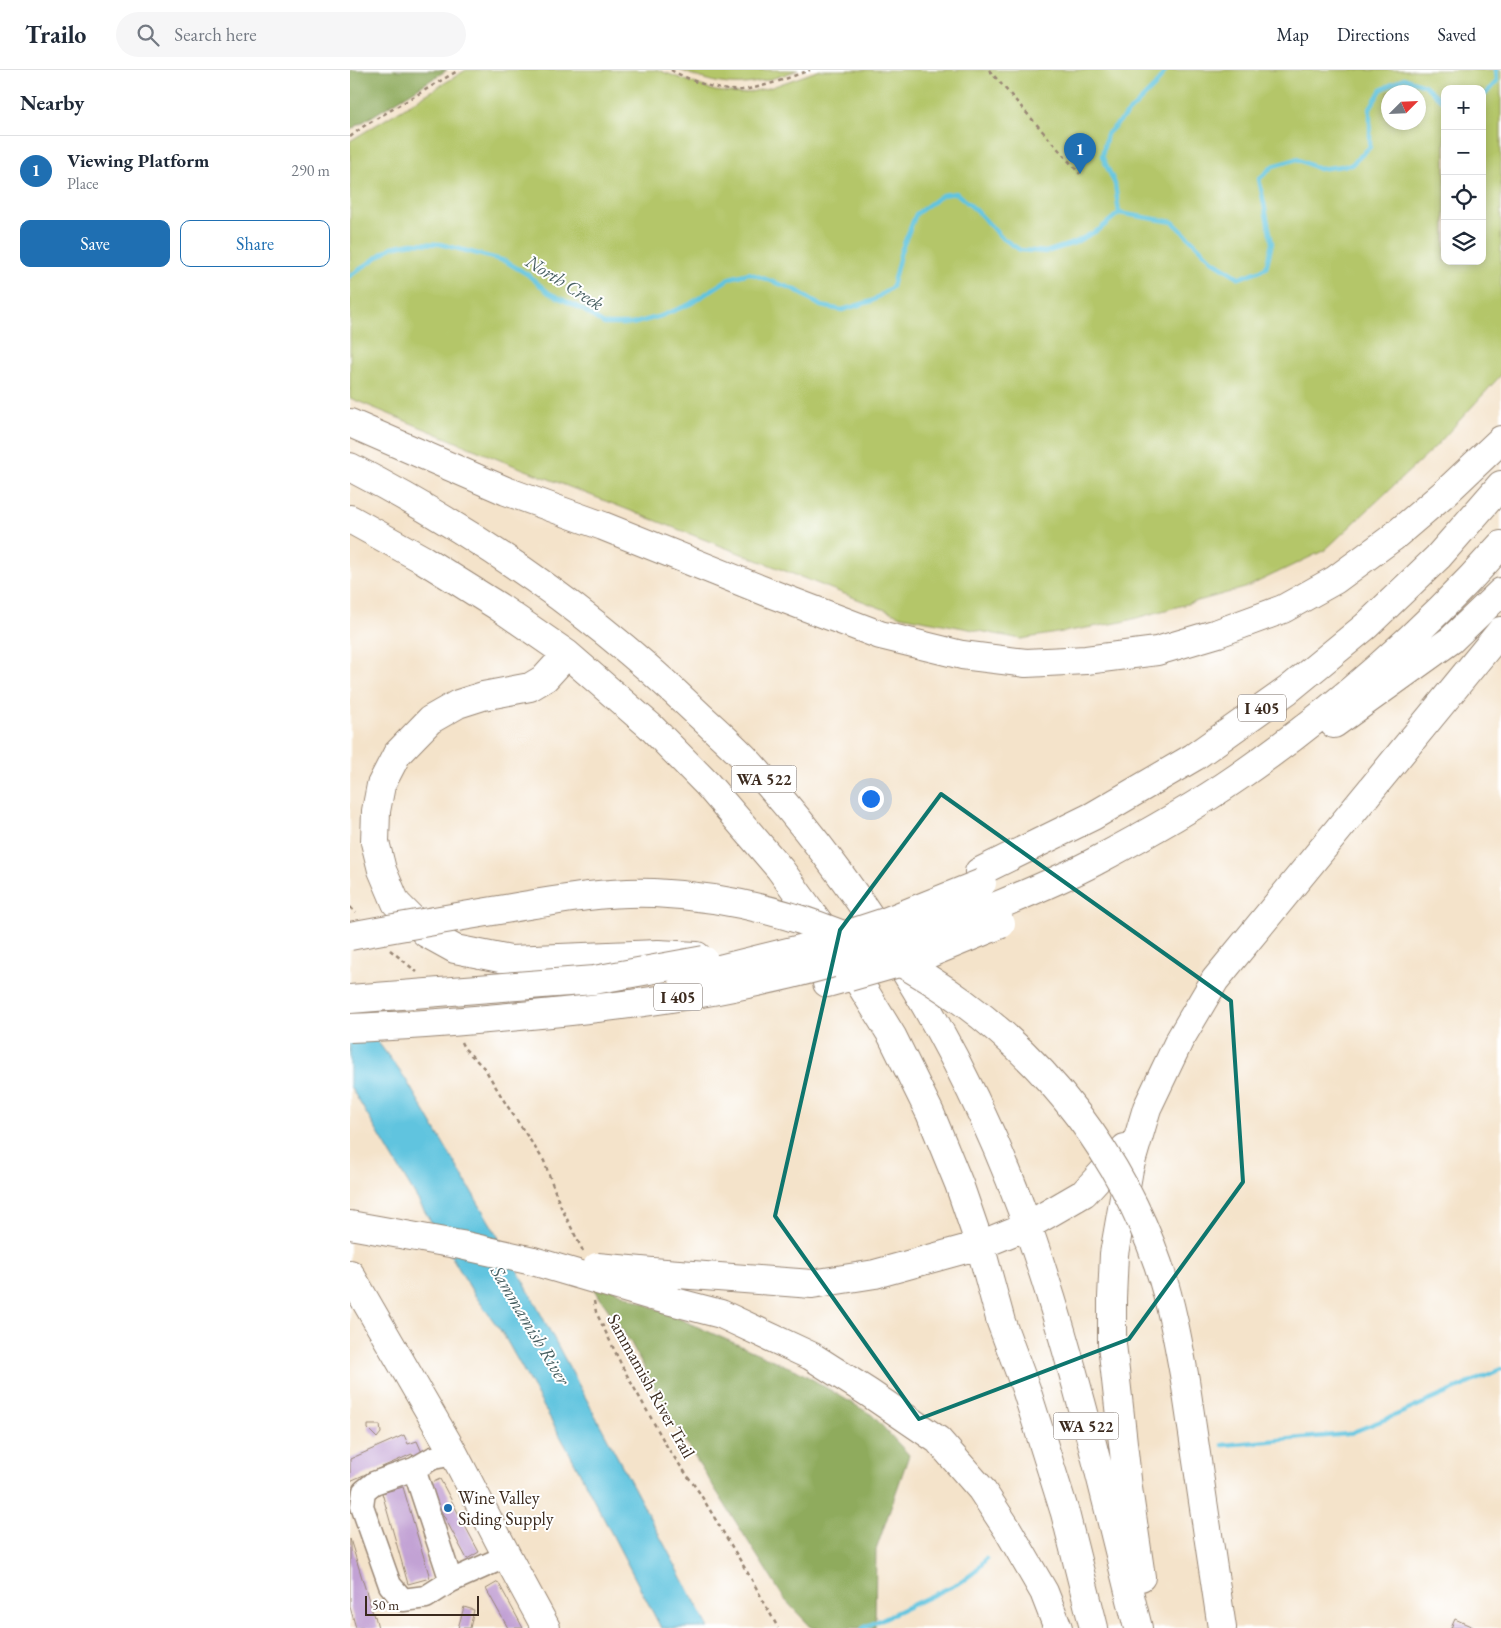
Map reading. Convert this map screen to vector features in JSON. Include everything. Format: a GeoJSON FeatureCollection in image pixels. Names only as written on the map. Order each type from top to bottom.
{"type":"FeatureCollection","features":[{"type":"Feature","properties":{"kind":"main road"},"geometry":{"type":"LineString","coordinates":[[350,423],[506,491],[603,526],[880,635],[962,655],[1026,663],[1086,660],[1157,651],[1218,633],[1282,609],[1335,580],[1392,538],[1447,491],[1501,440]]}},
{"type":"Feature","properties":{"kind":"main road","name":"WA 522"},"geometry":{"type":"LineString","coordinates":[[350,467],[399,492],[483,542],[568,601],[656,673],[753,766],[848,884],[908,975],[956,1060],[998,1151],[1027,1226],[1067,1353],[1138,1628]]}},
{"type":"Feature","properties":{"kind":"main road","name":"I 405"},"geometry":{"type":"LineString","coordinates":[[350,999],[594,980],[671,967],[778,943],[980,877],[1093,816],[1194,757],[1288,690],[1366,626],[1438,557],[1501,485]]}},
{"type":"Feature","properties":{"kind":"main road","name":"I 405"},"geometry":{"type":"LineString","coordinates":[[350,1013],[518,1001],[693,976],[812,946],[885,922],[980,877],[1084,834],[1119,815],[1235,744],[1299,698],[1380,631],[1471,542],[1501,507]]}},
{"type":"Feature","properties":{"kind":"main road","name":"WA 522"},"geometry":{"type":"LineString","coordinates":[[350,519],[424,560],[499,607],[567,654],[650,726],[707,784],[780,869],[843,956],[892,1036],[930,1113],[959,1184],[980,1245],[1001,1322],[1026,1389],[1065,1513],[1094,1628]]}},
{"type":"Feature","properties":{"kind":"main road","name":"I 405"},"geometry":{"type":"LineString","coordinates":[[350,1040],[535,1026],[645,1014],[827,983],[923,956],[997,915],[1044,886],[1093,863],[1167,822],[1237,778],[1332,706],[1419,631],[1501,545]]}},
{"type":"Feature","properties":{"kind":"main road","name":"I 405"},"geometry":{"type":"LineString","coordinates":[[350,1028],[573,1012],[699,994],[826,965],[922,934],[997,915],[1100,877],[1172,835],[1268,773],[1302,747],[1438,627],[1501,562]]}},
{"type":"Feature","properties":{"kind":"main road"},"geometry":{"type":"LineString","coordinates":[[1302,747],[1451,640],[1501,592]]}},
{"type":"Feature","properties":{"kind":"main road"},"geometry":{"type":"LineString","coordinates":[[350,1225],[461,1245],[652,1284],[812,1284],[875,1274],[980,1245],[1027,1226],[1084,1193],[1125,1148],[1148,1108],[1179,1041],[1215,980],[1501,631]]}},
{"type":"Feature","properties":{"kind":"main road"},"geometry":{"type":"LineString","coordinates":[[567,654],[545,678],[530,687],[466,701],[430,720],[397,754],[381,785],[376,811],[375,842],[382,870],[396,902],[426,933],[455,950],[510,960],[658,954],[721,957]]}},
{"type":"Feature","properties":{"kind":"main road"},"geometry":{"type":"LineString","coordinates":[[356,927],[582,896],[652,893],[716,899],[795,918],[859,941],[909,966],[977,1011],[1024,1053],[1069,1103],[1108,1160],[1134,1207],[1158,1265],[1176,1331],[1190,1410],[1222,1628]]}},
{"type":"Feature","properties":{"kind":"main road"},"geometry":{"type":"LineString","coordinates":[[1148,1108],[1129,1169],[1114,1254],[1112,1344],[1127,1478],[1149,1628]]}},
{"type":"Feature","properties":{"kind":"main road"},"geometry":{"type":"LineString","coordinates":[[350,1274],[454,1454],[546,1628]]}},
{"type":"Feature","properties":{"kind":"main road"},"geometry":{"type":"LineString","coordinates":[[652,1284],[811,1356],[938,1440],[981,1489],[1008,1530],[1044,1592],[1058,1628]]}},
{"type":"Feature","properties":{"kind":"lane"},"geometry":{"type":"LineString","coordinates":[[454,1454],[432,1458],[414,1469],[374,1483],[364,1491],[362,1506],[390,1585],[404,1600],[426,1597],[452,1581],[507,1556]]}},
{"type":"Feature","properties":{"kind":"lane"},"geometry":{"type":"LineString","coordinates":[[414,1469],[452,1581]]}},
{"type":"Feature","properties":{"kind":"path"},"geometry":{"type":"LineString","coordinates":[[350,137],[364,126],[459,70]]}},
{"type":"Feature","properties":{"kind":"path"},"geometry":{"type":"LineString","coordinates":[[671,70],[696,81],[740,90],[766,85],[810,70]]}},
{"type":"Feature","properties":{"kind":"path"},"geometry":{"type":"LineString","coordinates":[[989,70],[1080,174]]}},
{"type":"Feature","properties":{"kind":"path"},"geometry":{"type":"LineString","coordinates":[[350,907],[356,927]]}},
{"type":"Feature","properties":{"kind":"path"},"geometry":{"type":"LineString","coordinates":[[388,948],[399,959],[419,973]]}},
{"type":"Feature","properties":{"kind":"path"},"geometry":{"type":"LineString","coordinates":[[460,1040],[464,1048],[485,1069],[544,1161],[560,1205],[584,1258]]}},
{"type":"Feature","properties":{"kind":"path","name":"Sammamish River Trail"},"geometry":{"type":"LineString","coordinates":[[594,1300],[596,1312],[668,1450],[699,1492],[752,1580],[778,1628]]}},
{"type":"Feature","properties":{"kind":"highlighted area"},"geometry":{"type":"Polygon","coordinates":[[[941,794],[1231,1001],[1243,1182],[1129,1339],[919,1419],[775,1216],[840,930],[941,794]]]}},
{"type":"Feature","properties":{"kind":"green space"},"geometry":{"type":"Polygon","coordinates":[[[350,70],[447,70],[350,130],[350,70]]]}},
{"type":"Feature","properties":{"kind":"green space"},"geometry":{"type":"Polygon","coordinates":[[[466,70],[658,70],[715,91],[741,94],[769,88],[820,70],[1501,70],[1501,375],[1437,445],[1325,550],[1245,588],[1122,622],[1021,639],[901,616],[500,460],[350,398],[350,141],[466,70]]]}},
{"type":"Feature","properties":{"kind":"green space"},"geometry":{"type":"Polygon","coordinates":[[[680,70],[798,70],[752,83],[726,84],[697,77],[680,70]]]}},
{"type":"Feature","properties":{"kind":"green space"},"geometry":{"type":"Polygon","coordinates":[[[589,1279],[800,1372],[872,1415],[909,1455],[876,1550],[875,1628],[812,1628],[785,1600],[676,1427],[631,1343],[589,1279]]]}},
{"type":"Feature","properties":{"kind":"water","name":"Sammamish River"},"geometry":{"type":"Polygon","coordinates":[[[350,1005],[405,1078],[514,1264],[709,1628],[661,1628],[568,1450],[503,1334],[474,1294],[350,1086],[350,1005]]]}},
{"type":"Feature","properties":{"kind":"building"},"geometry":{"type":"Polygon","coordinates":[[[368,1425],[380,1425],[381,1433],[377,1438],[368,1429],[368,1425]]]}},
{"type":"Feature","properties":{"kind":"building"},"geometry":{"type":"Polygon","coordinates":[[[404,1435],[408,1444],[417,1441],[424,1457],[414,1460],[412,1454],[350,1481],[350,1459],[404,1435]]]}},
{"type":"Feature","properties":{"kind":"building"},"geometry":{"type":"Polygon","coordinates":[[[440,1479],[479,1552],[467,1559],[427,1485],[440,1479]]]}},
{"type":"Feature","properties":{"kind":"building"},"geometry":{"type":"Polygon","coordinates":[[[403,1487],[430,1578],[408,1584],[382,1493],[403,1487]]]}},
{"type":"Feature","properties":{"kind":"building"},"geometry":{"type":"Polygon","coordinates":[[[350,1539],[378,1628],[356,1628],[350,1607],[350,1539]]]}},
{"type":"Feature","properties":{"kind":"building"},"geometry":{"type":"Polygon","coordinates":[[[498,1582],[523,1628],[508,1628],[486,1589],[498,1582]]]}},
{"type":"Feature","properties":{"kind":"building"},"geometry":{"type":"Polygon","coordinates":[[[464,1607],[474,1610],[470,1628],[458,1628],[464,1607]]]}},
{"type":"Feature","properties":{"kind":"building"},"geometry":{"type":"Polygon","coordinates":[[[1455,1619],[1475,1628],[1451,1628],[1455,1619]]]}},
{"type":"Feature","properties":{"kind":"waterway","name":"North Creek"},"geometry":{"type":"LineString","coordinates":[[350,276],[392,247],[412,243],[440,244],[505,261],[527,274],[549,293],[580,308],[604,324],[632,324],[661,316],[690,304],[730,278],[749,273],[796,290],[821,306],[842,310],[872,301],[892,287],[901,251],[916,214],[942,195],[956,193],[977,211],[1001,237],[1020,250],[1046,252],[1074,243],[1100,229],[1119,213],[1115,184],[1102,156],[1107,134],[1155,86],[1166,70]]}},
{"type":"Feature","properties":{"kind":"waterway"},"geometry":{"type":"LineString","coordinates":[[1486,93],[1497,81],[1496,70]]}},
{"type":"Feature","properties":{"kind":"waterway"},"geometry":{"type":"LineString","coordinates":[[1119,213],[1173,222],[1213,261],[1240,278],[1266,268],[1272,243],[1259,179],[1273,166],[1297,159],[1319,169],[1351,165],[1370,147],[1370,108],[1381,90],[1404,78],[1424,85],[1441,100]]}},
{"type":"Feature","properties":{"kind":"waterway"},"geometry":{"type":"LineString","coordinates":[[1223,1445],[1348,1434],[1501,1369]]}},
{"type":"Feature","properties":{"kind":"waterway"},"geometry":{"type":"LineString","coordinates":[[863,1628],[961,1582],[976,1571],[986,1559]]}},
{"type":"Feature","properties":{"kind":"place","name":"Viewing Platform"},"geometry":{"type":"Point","coordinates":[1080,174]}},
{"type":"Feature","properties":{"kind":"place","name":"Wine Valley Siding Supply"},"geometry":{"type":"Point","coordinates":[448,1508]}}]}
